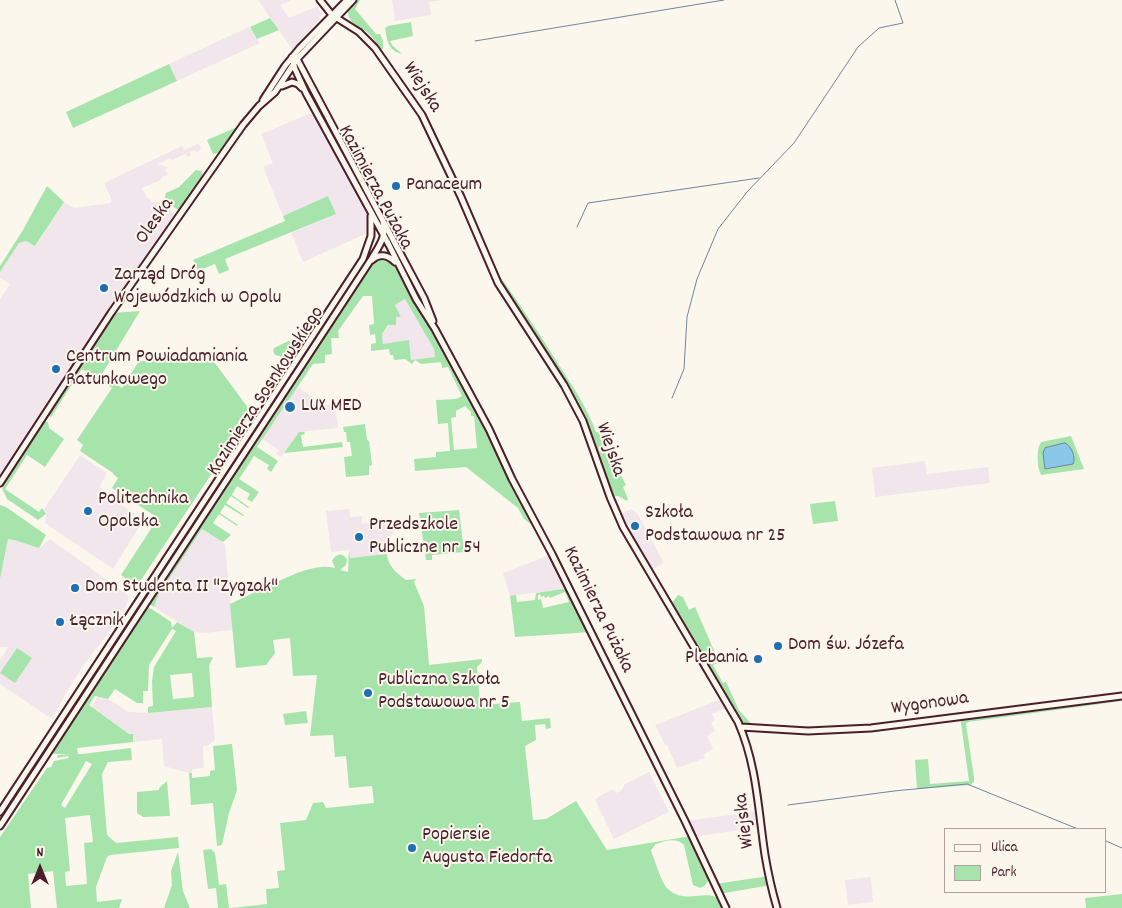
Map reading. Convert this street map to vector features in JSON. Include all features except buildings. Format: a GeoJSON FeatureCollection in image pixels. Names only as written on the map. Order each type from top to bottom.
{"type":"FeatureCollection","features":[{"type":"Feature","properties":{"kind":"street"},"geometry":{"type":"LineString","coordinates":[[320,0],[334,16]]}},
{"type":"Feature","properties":{"kind":"street","name":"Oleska"},"geometry":{"type":"LineString","coordinates":[[0,483],[124,294],[243,125],[295,58],[347,0]]}},
{"type":"Feature","properties":{"kind":"street","name":"Oleska"},"geometry":{"type":"LineString","coordinates":[[334,16],[346,9],[353,0]]}},
{"type":"Feature","properties":{"kind":"street","name":"Wiejska"},"geometry":{"type":"LineString","coordinates":[[346,9],[345,16],[352,27]]}},
{"type":"Feature","properties":{"kind":"street","name":"Wiejska"},"geometry":{"type":"LineString","coordinates":[[334,16],[352,27],[382,57],[428,125],[498,284],[564,385],[583,421],[623,528],[740,727],[755,774],[765,855],[777,908]]}},
{"type":"Feature","properties":{"kind":"street","name":"Oleska"},"geometry":{"type":"LineString","coordinates":[[258,106],[274,92],[294,65],[295,58]]}},
{"type":"Feature","properties":{"kind":"street","name":"Kazimierza Pużaka"},"geometry":{"type":"LineString","coordinates":[[295,58],[424,298],[435,329]]}},
{"type":"Feature","properties":{"kind":"street","name":"Kazimierza Pużaka"},"geometry":{"type":"LineString","coordinates":[[294,65],[306,92],[416,299],[435,329],[493,437],[520,496],[552,554],[685,821],[726,908]]}},
{"type":"Feature","properties":{"kind":"street"},"geometry":{"type":"LineString","coordinates":[[274,92],[282,85],[292,82],[298,84],[306,92]]}},
{"type":"Feature","properties":{"kind":"street","name":"Kazimierza Sosnkowskiego"},"geometry":{"type":"LineString","coordinates":[[0,812],[362,259],[371,236],[370,213]]}},
{"type":"Feature","properties":{"kind":"street","name":"Kazimierza Sosnkowskiego"},"geometry":{"type":"LineString","coordinates":[[0,826],[381,244],[384,237],[384,222]]}},
{"type":"Feature","properties":{"kind":"street"},"geometry":{"type":"LineString","coordinates":[[362,259],[373,248],[381,244],[393,246],[399,253]]}},
{"type":"Feature","properties":{"kind":"street"},"geometry":{"type":"LineString","coordinates":[[368,264],[376,256],[386,256],[392,259],[400,269]]}},
{"type":"Feature","properties":{"kind":"street","name":"Wygonowa"},"geometry":{"type":"LineString","coordinates":[[740,727],[808,731],[871,728],[1122,696]]}},
{"type":"Feature","properties":{"kind":"shaded area"},"geometry":{"type":"Polygon","coordinates":[[[258,0],[291,0],[280,5],[289,18],[318,6],[323,14],[292,49],[258,0]]]}},
{"type":"Feature","properties":{"kind":"shaded area"},"geometry":{"type":"Polygon","coordinates":[[[392,0],[442,0],[429,2],[431,15],[395,21],[392,0]]]}},
{"type":"Feature","properties":{"kind":"shaded area"},"geometry":{"type":"Polygon","coordinates":[[[249,27],[260,43],[177,81],[169,64],[249,27]]]}},
{"type":"Feature","properties":{"kind":"shaded area"},"geometry":{"type":"Polygon","coordinates":[[[316,111],[370,213],[372,231],[303,262],[291,233],[336,214],[328,196],[283,216],[263,167],[273,163],[261,134],[316,111]]]}},
{"type":"Feature","properties":{"kind":"shaded area"},"geometry":{"type":"Polygon","coordinates":[[[207,140],[199,144],[201,148],[199,151],[196,152],[194,150],[190,152],[191,155],[188,157],[185,154],[158,164],[169,168],[165,169],[168,175],[142,188],[147,198],[152,202],[161,202],[172,211],[175,221],[74,368],[47,401],[0,474],[0,299],[10,284],[0,278],[0,272],[19,243],[26,241],[36,246],[64,202],[74,208],[110,203],[112,200],[104,183],[182,146],[184,150],[207,140]]]}},
{"type":"Feature","properties":{"kind":"shaded area"},"geometry":{"type":"Polygon","coordinates":[[[405,299],[434,349],[435,357],[411,360],[409,340],[383,345],[382,334],[396,317],[401,317],[395,305],[405,299]]]}},
{"type":"Feature","properties":{"kind":"shaded area"},"geometry":{"type":"Polygon","coordinates":[[[298,387],[324,405],[335,404],[338,428],[299,432],[281,457],[276,454],[279,450],[262,439],[298,387]]]}},
{"type":"Feature","properties":{"kind":"shaded area","name":"Politechnika Opolska"},"geometry":{"type":"Polygon","coordinates":[[[80,455],[107,473],[99,487],[112,495],[111,498],[140,517],[136,524],[139,527],[113,569],[45,523],[46,514],[44,509],[80,455]]]}},
{"type":"Feature","properties":{"kind":"shaded area"},"geometry":{"type":"Polygon","coordinates":[[[925,461],[927,474],[988,467],[990,483],[875,497],[872,468],[925,461]]]}},
{"type":"Feature","properties":{"kind":"shaded area","name":"Przedszkole Publiczne nr 54"},"geometry":{"type":"Polygon","coordinates":[[[349,509],[350,517],[362,516],[362,524],[392,521],[394,532],[387,542],[387,554],[350,558],[349,550],[331,552],[326,511],[349,509]]]}},
{"type":"Feature","properties":{"kind":"shaded area"},"geometry":{"type":"Polygon","coordinates":[[[631,509],[637,513],[664,563],[651,570],[620,514],[631,509]]]}},
{"type":"Feature","properties":{"kind":"shaded area"},"geometry":{"type":"Polygon","coordinates":[[[202,529],[221,540],[225,545],[233,630],[204,633],[194,632],[154,607],[159,594],[202,529]]]}},
{"type":"Feature","properties":{"kind":"shaded area"},"geometry":{"type":"Polygon","coordinates":[[[8,539],[39,548],[50,539],[129,596],[127,604],[109,632],[85,663],[52,719],[0,684],[0,660],[8,647],[0,647],[0,579],[8,539]]]}},
{"type":"Feature","properties":{"kind":"shaded area"},"geometry":{"type":"Polygon","coordinates":[[[552,554],[569,588],[510,596],[503,573],[552,554]]]}},
{"type":"Feature","properties":{"kind":"shaded area"},"geometry":{"type":"Polygon","coordinates":[[[97,697],[108,699],[129,712],[149,713],[212,707],[215,740],[207,746],[203,746],[204,768],[192,769],[192,773],[189,773],[164,766],[162,739],[133,742],[132,734],[129,734],[92,707],[97,697]]]}},
{"type":"Feature","properties":{"kind":"shaded area"},"geometry":{"type":"Polygon","coordinates":[[[724,698],[730,707],[712,714],[715,720],[711,722],[715,731],[707,736],[713,749],[704,754],[705,758],[677,768],[667,745],[665,745],[655,725],[724,698]]]}},
{"type":"Feature","properties":{"kind":"shaded area"},"geometry":{"type":"Polygon","coordinates":[[[649,772],[669,812],[614,839],[595,800],[613,789],[616,793],[621,791],[625,784],[649,772]]]}},
{"type":"Feature","properties":{"kind":"shaded area"},"geometry":{"type":"Polygon","coordinates":[[[760,811],[762,827],[692,837],[685,821],[760,811]]]}},
{"type":"Feature","properties":{"kind":"shaded area"},"geometry":{"type":"Polygon","coordinates":[[[871,877],[873,902],[848,905],[845,880],[871,877]]]}},
{"type":"Feature","properties":{"kind":"green space"},"geometry":{"type":"Polygon","coordinates":[[[356,0],[360,0],[355,9],[376,34],[380,34],[383,41],[383,49],[380,49],[365,30],[350,19],[348,11],[356,0]]]}},
{"type":"Feature","properties":{"kind":"green space"},"geometry":{"type":"Polygon","coordinates":[[[270,18],[279,30],[257,39],[250,27],[270,18]]]}},
{"type":"Feature","properties":{"kind":"green space"},"geometry":{"type":"Polygon","coordinates":[[[411,22],[413,36],[390,41],[402,54],[397,53],[389,44],[385,28],[411,22]]]}},
{"type":"Feature","properties":{"kind":"green space"},"geometry":{"type":"Polygon","coordinates":[[[169,64],[177,81],[73,128],[66,112],[169,64]]]}},
{"type":"Feature","properties":{"kind":"green space"},"geometry":{"type":"Polygon","coordinates":[[[303,75],[379,220],[377,221],[300,76],[303,75]]]}},
{"type":"Feature","properties":{"kind":"green space"},"geometry":{"type":"Polygon","coordinates":[[[244,124],[227,147],[213,154],[207,140],[244,124]]]}},
{"type":"Feature","properties":{"kind":"green space"},"geometry":{"type":"Polygon","coordinates":[[[196,170],[202,171],[203,181],[184,209],[178,210],[166,201],[166,193],[179,187],[196,170]]]}},
{"type":"Feature","properties":{"kind":"green space"},"geometry":{"type":"Polygon","coordinates":[[[47,186],[64,202],[35,246],[26,241],[19,243],[0,272],[0,266],[23,230],[47,186]]]}},
{"type":"Feature","properties":{"kind":"green space"},"geometry":{"type":"Polygon","coordinates":[[[328,196],[336,214],[225,259],[229,270],[219,274],[215,264],[198,271],[193,260],[285,221],[283,216],[328,196]]]}},
{"type":"Feature","properties":{"kind":"green space"},"geometry":{"type":"Polygon","coordinates":[[[379,256],[395,262],[435,329],[540,531],[537,532],[524,519],[518,508],[466,467],[415,471],[414,459],[436,457],[436,452],[450,451],[448,423],[438,424],[436,400],[456,399],[462,396],[448,367],[442,368],[441,362],[421,364],[415,360],[412,364],[405,359],[394,360],[393,355],[390,355],[389,349],[371,351],[371,344],[376,343],[375,334],[370,335],[369,325],[374,324],[372,296],[363,296],[338,331],[339,338],[331,338],[332,354],[325,355],[325,363],[313,364],[257,447],[278,461],[271,472],[267,469],[269,465],[254,456],[239,479],[259,492],[252,502],[247,499],[250,494],[237,486],[232,495],[249,507],[231,496],[226,503],[244,515],[225,505],[220,513],[238,525],[219,514],[213,523],[231,535],[223,542],[202,529],[159,594],[154,607],[146,602],[368,264],[379,256]],[[405,299],[395,305],[401,317],[396,317],[396,325],[388,325],[382,334],[383,344],[409,340],[411,360],[435,357],[434,349],[405,299]],[[465,406],[456,411],[456,417],[451,418],[454,450],[477,448],[474,416],[471,416],[471,412],[465,406]]]}},
{"type":"Feature","properties":{"kind":"green space"},"geometry":{"type":"Polygon","coordinates":[[[367,257],[369,258],[236,462],[233,460],[367,257]]]}},
{"type":"Feature","properties":{"kind":"green space"},"geometry":{"type":"Polygon","coordinates":[[[497,272],[579,396],[596,432],[598,432],[626,485],[623,487],[628,499],[627,501],[618,496],[610,497],[577,408],[494,274],[497,272]]]}},
{"type":"Feature","properties":{"kind":"green space"},"geometry":{"type":"Polygon","coordinates":[[[140,311],[102,374],[122,388],[139,361],[173,359],[206,351],[252,413],[139,583],[135,585],[121,575],[158,518],[112,488],[118,478],[80,451],[83,445],[77,440],[112,388],[82,369],[51,417],[46,412],[111,313],[140,311]]]}},
{"type":"Feature","properties":{"kind":"green space"},"geometry":{"type":"Polygon","coordinates":[[[311,322],[313,322],[300,341],[294,346],[295,349],[287,360],[283,360],[280,356],[275,355],[274,348],[303,334],[311,322]]]}},
{"type":"Feature","properties":{"kind":"green space"},"geometry":{"type":"Polygon","coordinates":[[[44,421],[48,422],[49,428],[64,439],[45,467],[27,455],[5,489],[39,512],[42,508],[46,514],[38,520],[7,499],[2,488],[37,428],[40,428],[44,421]]]}},
{"type":"Feature","properties":{"kind":"green space"},"geometry":{"type":"Polygon","coordinates":[[[365,424],[372,465],[369,466],[369,475],[346,477],[344,457],[352,456],[350,442],[347,442],[346,432],[344,432],[343,427],[365,424]]]}},
{"type":"Feature","properties":{"kind":"green space"},"geometry":{"type":"Polygon","coordinates":[[[299,432],[304,432],[305,434],[301,435],[303,447],[342,442],[343,447],[284,453],[299,432]]]}},
{"type":"Feature","properties":{"kind":"green space"},"geometry":{"type":"Polygon","coordinates":[[[1071,436],[1084,469],[1041,475],[1038,449],[1041,442],[1071,436]]]}},
{"type":"Feature","properties":{"kind":"green space"},"geometry":{"type":"Polygon","coordinates":[[[835,501],[838,521],[813,524],[810,504],[835,501]]]}},
{"type":"Feature","properties":{"kind":"green space"},"geometry":{"type":"Polygon","coordinates":[[[0,505],[6,507],[46,535],[39,548],[8,539],[0,579],[0,505]]]}},
{"type":"Feature","properties":{"kind":"green space"},"geometry":{"type":"Polygon","coordinates":[[[459,510],[464,552],[432,555],[432,560],[426,560],[419,513],[459,510]]]}},
{"type":"Feature","properties":{"kind":"green space"},"geometry":{"type":"Polygon","coordinates":[[[349,550],[350,558],[387,554],[391,566],[399,575],[406,580],[416,579],[414,582],[424,606],[429,665],[482,659],[482,662],[477,667],[480,705],[520,702],[522,721],[550,718],[551,728],[546,729],[545,724],[535,725],[536,740],[525,746],[533,820],[546,819],[576,801],[607,850],[691,836],[706,865],[708,879],[706,885],[700,888],[693,885],[684,845],[674,840],[656,844],[651,850],[662,879],[666,887],[677,895],[708,895],[721,900],[726,908],[231,908],[267,904],[266,889],[279,888],[277,871],[285,870],[280,823],[306,820],[313,803],[323,802],[326,808],[374,803],[372,786],[349,788],[346,756],[335,757],[333,735],[310,736],[317,675],[293,676],[290,638],[273,640],[275,653],[266,665],[236,668],[230,604],[260,588],[262,589],[298,573],[317,567],[335,568],[332,561],[339,554],[347,560],[346,565],[340,570],[348,572],[349,550]]]}},
{"type":"Feature","properties":{"kind":"green space"},"geometry":{"type":"Polygon","coordinates":[[[569,588],[591,632],[515,637],[510,596],[516,595],[517,602],[535,600],[536,593],[569,588]],[[565,592],[550,598],[549,596],[545,598],[544,596],[541,597],[540,594],[538,595],[538,600],[541,599],[543,608],[569,602],[565,592]]]}},
{"type":"Feature","properties":{"kind":"green space"},"geometry":{"type":"Polygon","coordinates":[[[678,595],[683,597],[689,610],[695,607],[719,662],[713,665],[723,683],[726,682],[739,710],[755,728],[743,727],[669,607],[678,595]]]}},
{"type":"Feature","properties":{"kind":"green space"},"geometry":{"type":"Polygon","coordinates":[[[150,608],[171,622],[172,628],[177,622],[194,632],[197,658],[213,657],[209,666],[212,707],[148,713],[148,707],[153,706],[152,681],[154,667],[176,631],[172,629],[149,665],[148,691],[143,691],[143,703],[137,703],[115,689],[108,699],[95,696],[89,705],[129,734],[133,734],[133,742],[77,748],[78,754],[82,754],[131,748],[132,760],[108,762],[102,774],[107,835],[116,843],[178,837],[179,848],[110,855],[107,857],[96,887],[97,902],[122,899],[119,908],[57,908],[53,871],[28,874],[31,908],[0,908],[0,837],[47,768],[51,767],[54,761],[69,758],[68,756],[57,758],[58,755],[71,755],[47,753],[89,694],[145,609],[150,608]],[[192,673],[170,675],[173,699],[194,697],[192,673]],[[86,761],[61,805],[65,808],[92,764],[86,761]],[[90,815],[65,818],[70,871],[65,872],[66,886],[87,884],[84,843],[93,842],[90,815]]]}},
{"type":"Feature","properties":{"kind":"green space"},"geometry":{"type":"Polygon","coordinates":[[[134,611],[116,645],[49,746],[71,709],[134,611]]]}},
{"type":"Feature","properties":{"kind":"green space"},"geometry":{"type":"Polygon","coordinates":[[[17,648],[32,658],[15,683],[0,673],[17,648]]]}},
{"type":"Feature","properties":{"kind":"green space"},"geometry":{"type":"Polygon","coordinates":[[[1122,696],[1122,701],[968,722],[966,724],[974,782],[970,785],[917,789],[915,760],[928,759],[930,784],[969,781],[960,716],[1122,696]]]}},
{"type":"Feature","properties":{"kind":"green space"},"geometry":{"type":"Polygon","coordinates":[[[306,711],[308,723],[285,725],[283,714],[306,711]]]}},
{"type":"Feature","properties":{"kind":"green space"},"geometry":{"type":"Polygon","coordinates":[[[232,744],[237,790],[229,813],[222,845],[217,846],[213,803],[191,805],[189,773],[192,773],[192,778],[210,776],[210,771],[215,770],[213,746],[232,744]]]}},
{"type":"Feature","properties":{"kind":"green space"},"geometry":{"type":"Polygon","coordinates":[[[167,781],[170,816],[143,817],[137,813],[137,792],[159,790],[167,781]]]}},
{"type":"Feature","properties":{"kind":"green space"},"geometry":{"type":"Polygon","coordinates":[[[211,849],[215,853],[219,885],[226,884],[229,908],[218,908],[216,888],[208,889],[203,850],[211,849]]]}},
{"type":"Feature","properties":{"kind":"green space"},"geometry":{"type":"Polygon","coordinates":[[[178,852],[183,891],[190,908],[164,908],[172,885],[171,871],[178,852]]]}},
{"type":"Feature","properties":{"kind":"green space"},"geometry":{"type":"Polygon","coordinates":[[[769,876],[771,885],[719,894],[715,884],[769,876]]]}},
{"type":"Feature","properties":{"kind":"green space"},"geometry":{"type":"Polygon","coordinates":[[[1122,894],[1122,908],[1086,908],[1085,898],[1122,894]]]}},
{"type":"Feature","properties":{"kind":"water"},"geometry":{"type":"Polygon","coordinates":[[[1065,443],[1073,452],[1073,464],[1045,469],[1043,453],[1045,448],[1065,443]]]}},
{"type":"Feature","properties":{"kind":"waterway"},"geometry":{"type":"LineString","coordinates":[[475,41],[724,0]]}},
{"type":"Feature","properties":{"kind":"waterway"},"geometry":{"type":"LineString","coordinates":[[672,398],[684,369],[687,317],[697,279],[718,229],[747,192],[794,143],[858,47],[879,28],[903,23],[895,0]]}},
{"type":"Feature","properties":{"kind":"waterway"},"geometry":{"type":"LineString","coordinates":[[577,227],[588,203],[759,178]]}},
{"type":"Feature","properties":{"kind":"waterway"},"geometry":{"type":"LineString","coordinates":[[788,805],[894,791],[967,784],[1076,828]]}},
{"type":"Feature","properties":{"kind":"waterway"},"geometry":{"type":"LineString","coordinates":[[1107,841],[1122,848]]}},
{"type":"Feature","properties":{"kind":"place","name":"Panaceum"},"geometry":{"type":"Point","coordinates":[396,186]}},
{"type":"Feature","properties":{"kind":"place","name":"Zarząd Dróg Wojewódzkich w Opolu"},"geometry":{"type":"Point","coordinates":[104,288]}},
{"type":"Feature","properties":{"kind":"place","name":"Centrum Powiadamiania Ratunkowego"},"geometry":{"type":"Point","coordinates":[56,369]}},
{"type":"Feature","properties":{"kind":"place","name":"LUX MED"},"geometry":{"type":"Point","coordinates":[290,407]}},
{"type":"Feature","properties":{"kind":"place","name":"Politechnika Opolska"},"geometry":{"type":"Point","coordinates":[88,511]}},
{"type":"Feature","properties":{"kind":"place","name":"Szkoła Podstawowa nr 25"},"geometry":{"type":"Point","coordinates":[635,526]}},
{"type":"Feature","properties":{"kind":"place","name":"Przedszkole Publiczne nr 54"},"geometry":{"type":"Point","coordinates":[359,537]}},
{"type":"Feature","properties":{"kind":"place","name":"Dom Studenta II \"Zygzak\""},"geometry":{"type":"Point","coordinates":[75,588]}},
{"type":"Feature","properties":{"kind":"place","name":"Łącznik"},"geometry":{"type":"Point","coordinates":[60,622]}},
{"type":"Feature","properties":{"kind":"place","name":"Dom św. Józefa"},"geometry":{"type":"Point","coordinates":[778,646]}},
{"type":"Feature","properties":{"kind":"place","name":"Plebania"},"geometry":{"type":"Point","coordinates":[758,659]}},
{"type":"Feature","properties":{"kind":"place","name":"Publiczna Szkoła Podstawowa nr 5"},"geometry":{"type":"Point","coordinates":[368,693]}},
{"type":"Feature","properties":{"kind":"place","name":"Popiersie Augusta Fiedorfa"},"geometry":{"type":"Point","coordinates":[412,848]}}]}
